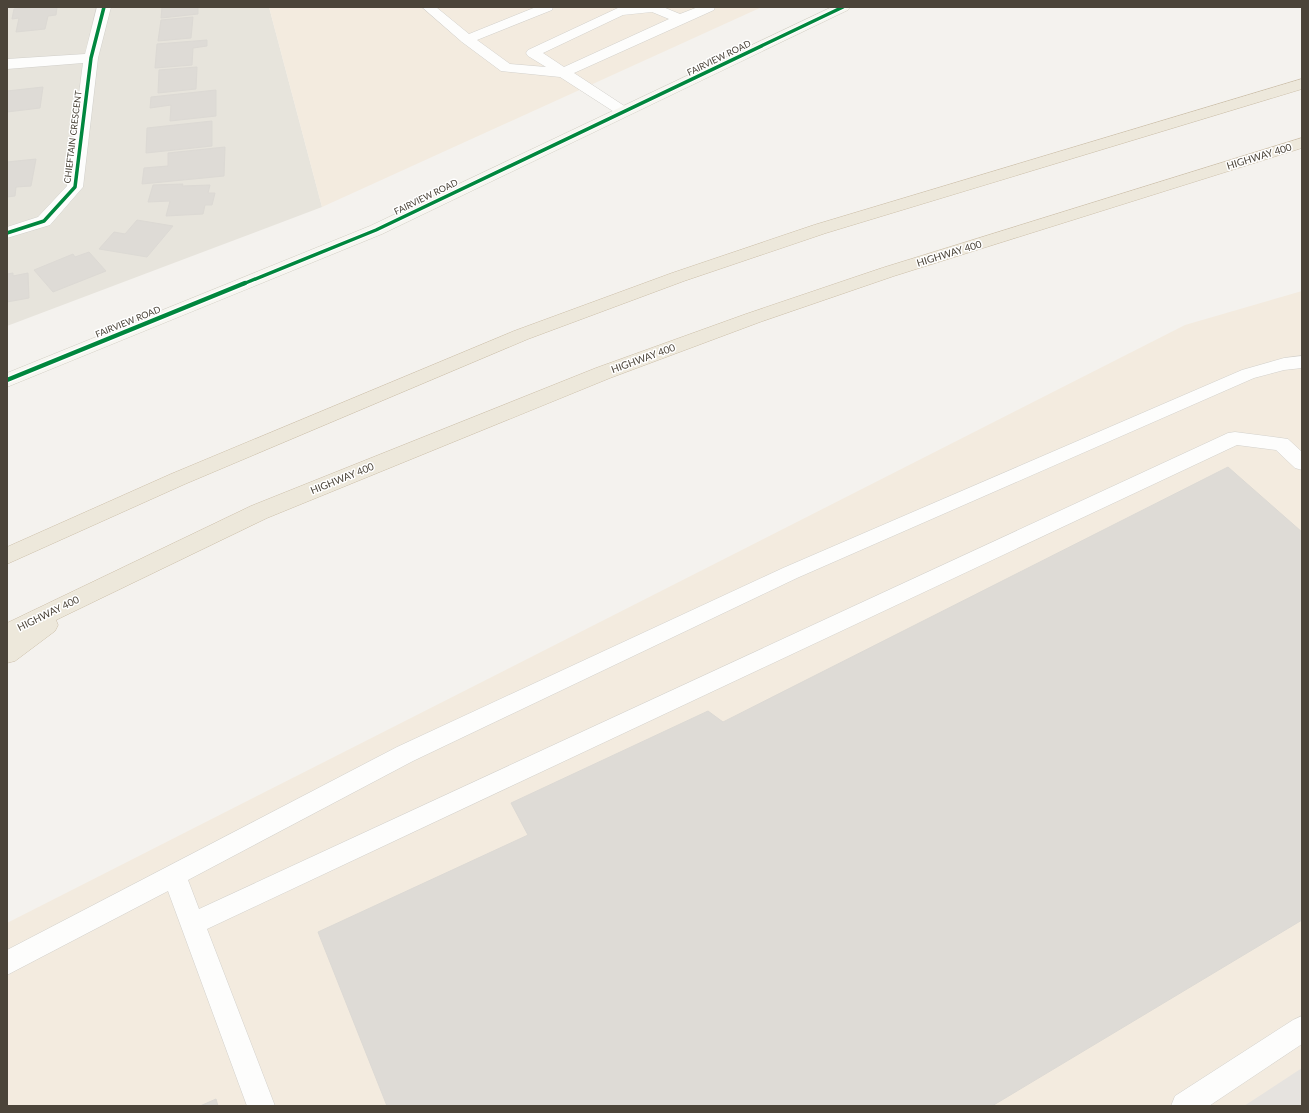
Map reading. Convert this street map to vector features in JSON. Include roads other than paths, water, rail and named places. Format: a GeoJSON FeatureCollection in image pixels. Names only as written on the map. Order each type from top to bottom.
{"type":"FeatureCollection","features":[{"type":"Feature","properties":{"kind":"highway"},"geometry":{"type":"LineString","coordinates":[[1240,102],[1302,74]]}},
{"type":"Feature","properties":{"kind":"highway"},"geometry":{"type":"LineString","coordinates":[[7,556],[178,479],[521,335],[678,277],[820,229],[1302,84]]}},
{"type":"Feature","properties":{"kind":"highway","name":"HIGHWAY 400"},"geometry":{"type":"LineString","coordinates":[[7,633],[259,512],[603,373],[753,318],[888,272],[1302,143]]}},
{"type":"Feature","properties":{"kind":"highway"},"geometry":{"type":"LineString","coordinates":[[7,654],[94,591]]}},
{"type":"Feature","properties":{"kind":"street","name":"CHIEFTAIN CRESCENT"},"geometry":{"type":"LineString","coordinates":[[7,233],[44,221],[75,188],[91,58],[104,7]]}},
{"type":"Feature","properties":{"kind":"street","name":"FAIRVIEW ROAD"},"geometry":{"type":"LineString","coordinates":[[7,380],[376,230],[843,7]]}},
{"type":"Feature","properties":{"kind":"street"},"geometry":{"type":"LineString","coordinates":[[7,64],[91,58]]}},
{"type":"Feature","properties":{"kind":"lane"},"geometry":{"type":"LineString","coordinates":[[428,7],[506,68],[563,73],[709,7]]}},
{"type":"Feature","properties":{"kind":"lane"},"geometry":{"type":"LineString","coordinates":[[467,39],[547,7]]}},
{"type":"Feature","properties":{"kind":"lane"},"geometry":{"type":"LineString","coordinates":[[624,112],[533,54],[620,11],[654,8],[680,19]]}},
{"type":"Feature","properties":{"kind":"lane"},"geometry":{"type":"LineString","coordinates":[[7,963],[405,754],[790,573],[1248,374],[1284,364],[1302,362]]}},
{"type":"Feature","properties":{"kind":"lane"},"geometry":{"type":"LineString","coordinates":[[192,924],[1235,438],[1281,444],[1302,463]]}},
{"type":"Feature","properties":{"kind":"lane"},"geometry":{"type":"LineString","coordinates":[[174,876],[261,1106]]}},
{"type":"Feature","properties":{"kind":"lane"},"geometry":{"type":"LineString","coordinates":[[1185,1106],[1302,1029]]}}]}
